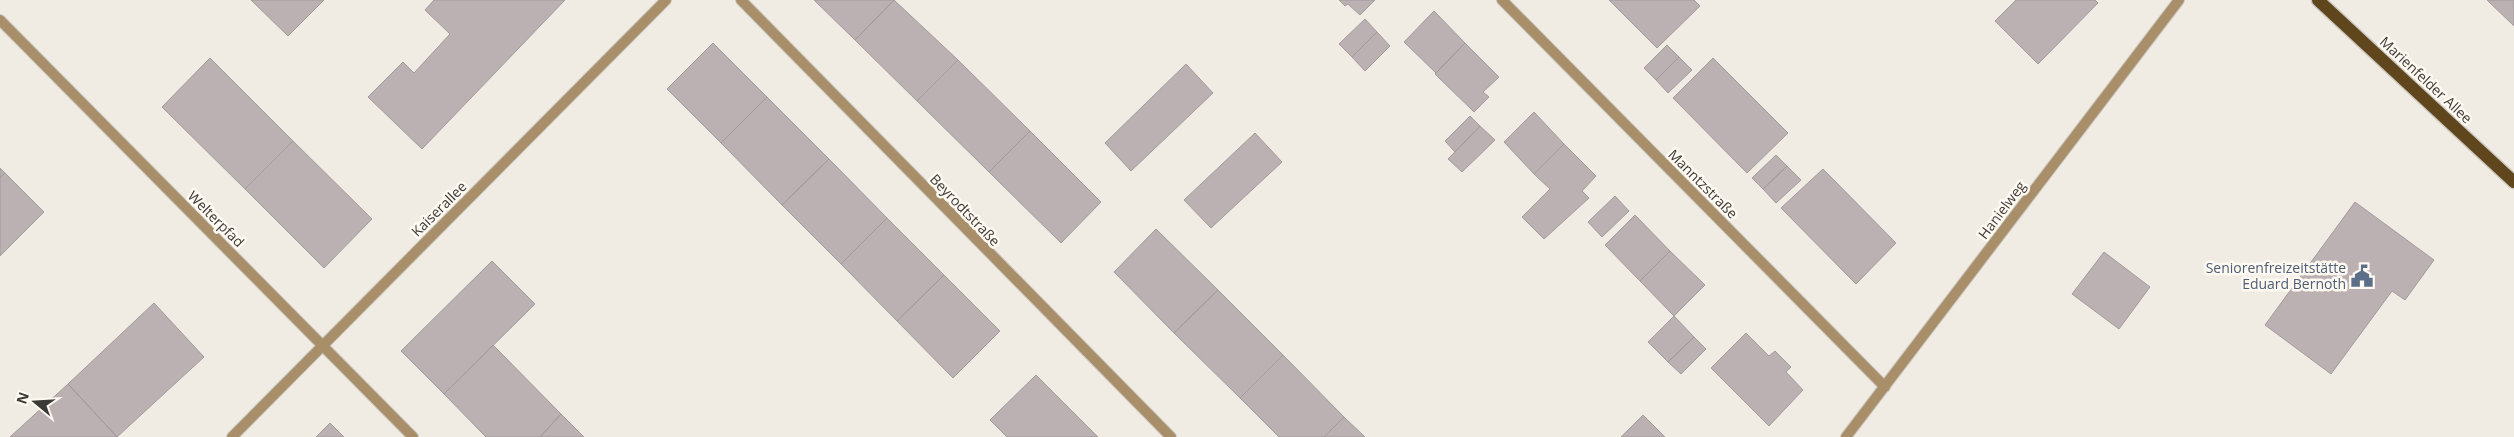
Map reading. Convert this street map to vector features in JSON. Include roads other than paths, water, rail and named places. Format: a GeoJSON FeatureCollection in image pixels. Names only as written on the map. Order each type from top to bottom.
{"type":"FeatureCollection","features":[{"type":"Feature","properties":{"kind":"main road","name":"Marienfelder Allee"},"geometry":{"type":"LineString","coordinates":[[2318,0],[2514,182]]}},
{"type":"Feature","properties":{"kind":"street","name":"Kaiserallee"},"geometry":{"type":"LineString","coordinates":[[232,437],[666,0]]}},
{"type":"Feature","properties":{"kind":"street","name":"Beyrodtstraße"},"geometry":{"type":"LineString","coordinates":[[741,0],[1171,437]]}},
{"type":"Feature","properties":{"kind":"street","name":"Manntzstraße"},"geometry":{"type":"LineString","coordinates":[[1502,0],[1885,387]]}},
{"type":"Feature","properties":{"kind":"street","name":"Hanielweg"},"geometry":{"type":"LineString","coordinates":[[1846,437],[2179,0]]}},
{"type":"Feature","properties":{"kind":"street","name":"Welterpfad"},"geometry":{"type":"LineString","coordinates":[[0,20],[413,437]]}},
{"type":"Feature","properties":{"kind":"place","name":"Seniorenfreizeitstätte Eduard Bernoth"},"geometry":{"type":"Point","coordinates":[2362,276]}}]}
